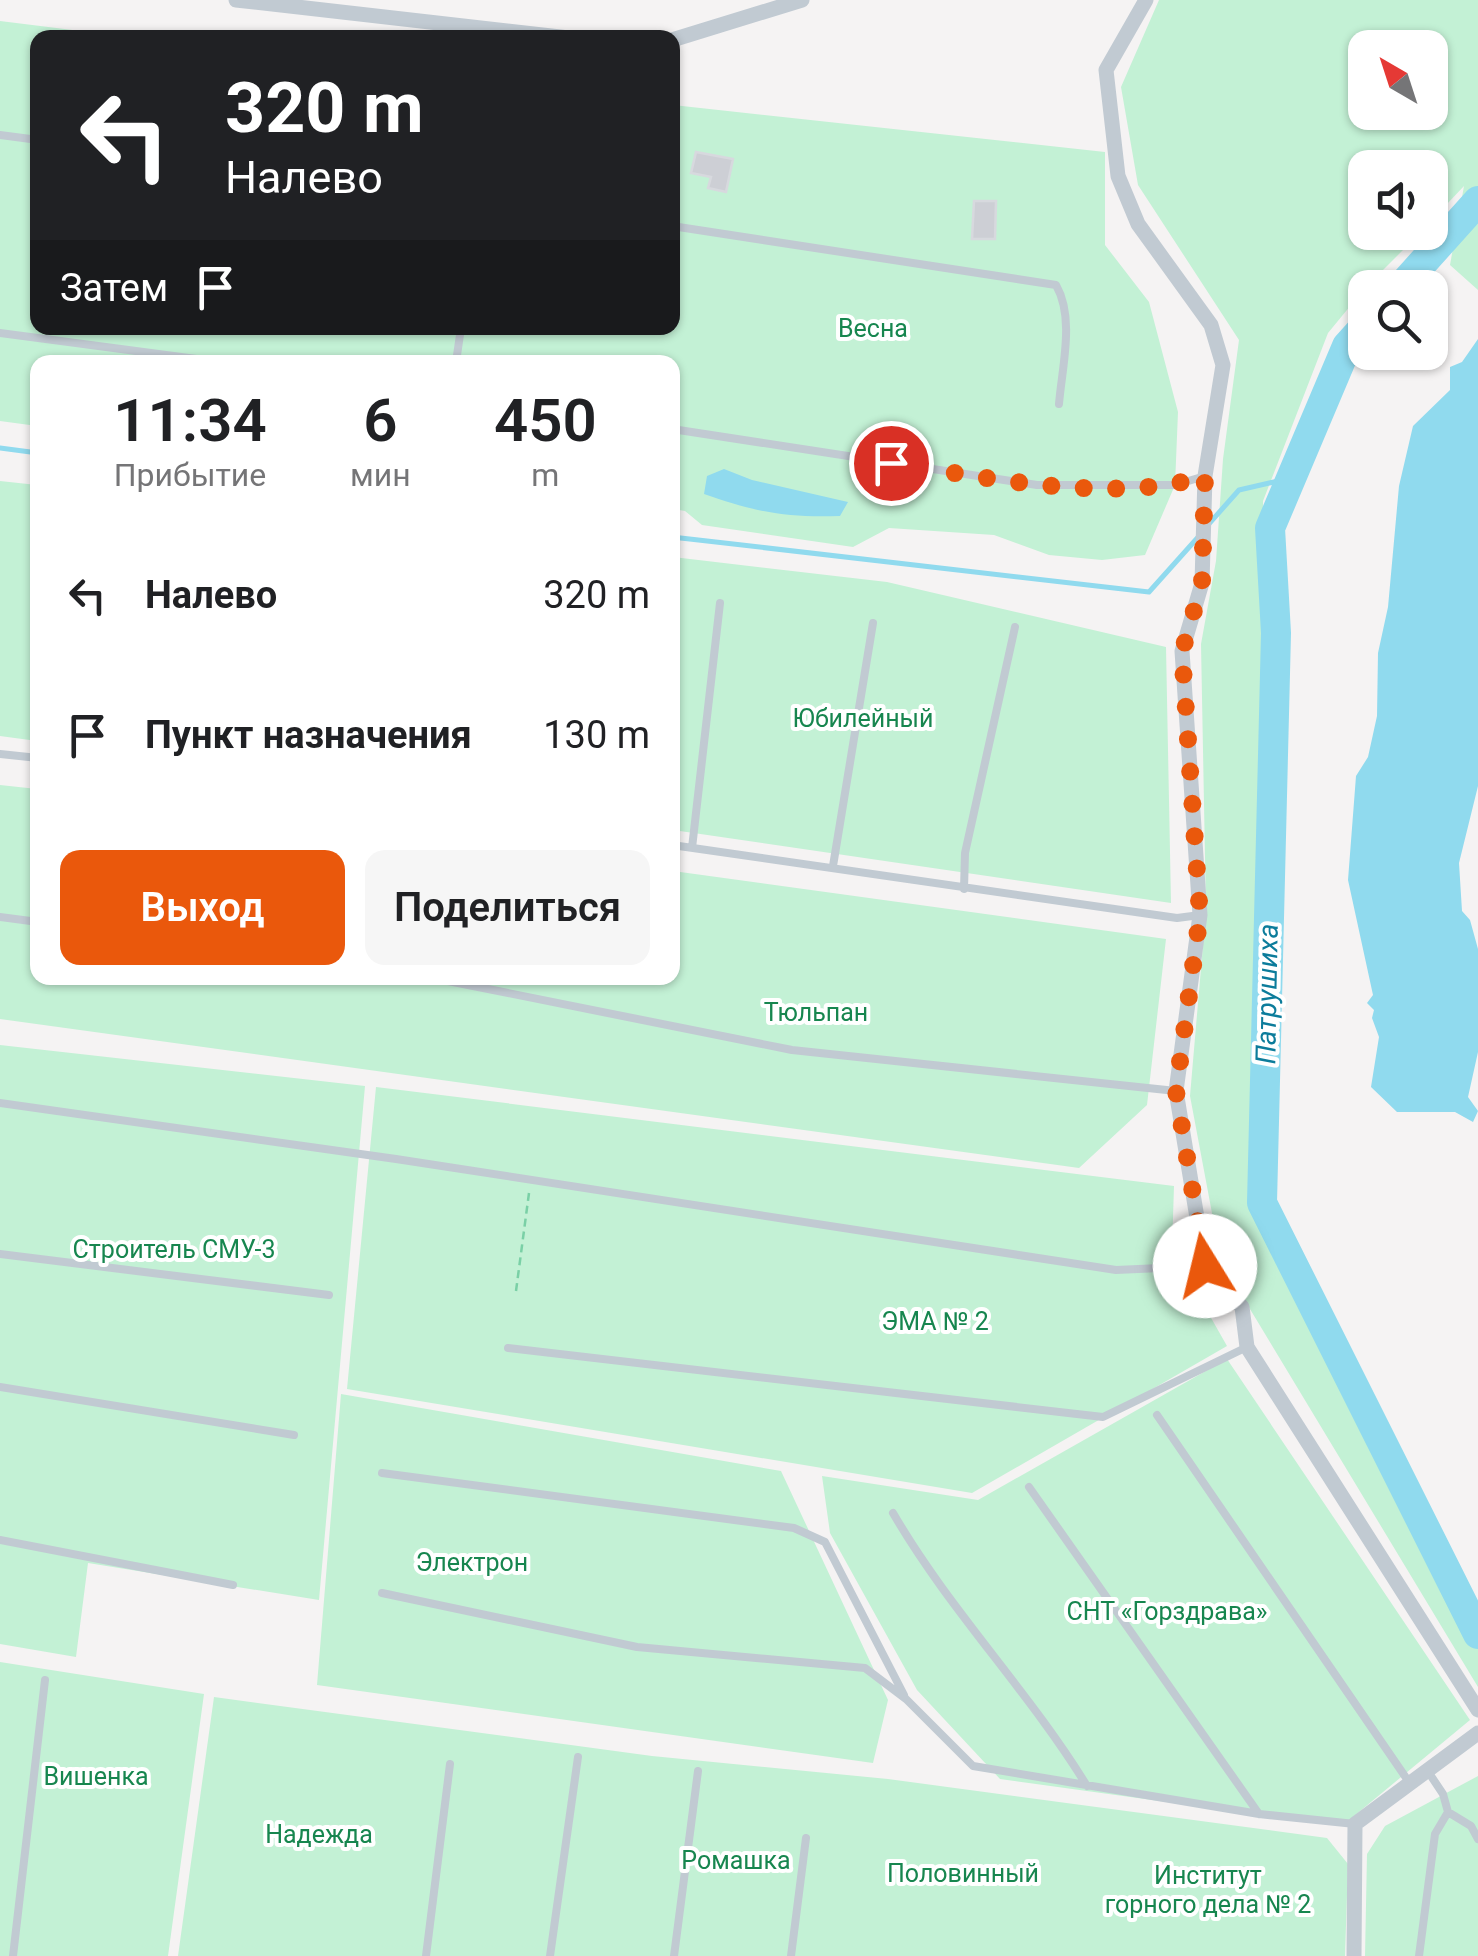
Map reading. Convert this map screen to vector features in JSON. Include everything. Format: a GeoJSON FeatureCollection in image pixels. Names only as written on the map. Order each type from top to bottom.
{"type":"FeatureCollection","features":[{"type":"Feature","properties":{"kind":"street"},"geometry":{"type":"LineString","coordinates":[[236,0],[468,30]]}},
{"type":"Feature","properties":{"kind":"street"},"geometry":{"type":"LineString","coordinates":[[680,38],[802,0]]}},
{"type":"Feature","properties":{"kind":"street"},"geometry":{"type":"LineString","coordinates":[[1146,0],[1106,70],[1107,112],[1118,176],[1138,224],[1211,325],[1223,364],[1205,476],[1202,583],[1182,652],[1200,915],[1176,1091],[1205,1266],[1242,1307],[1247,1348],[1478,1710]]}},
{"type":"Feature","properties":{"kind":"street"},"geometry":{"type":"LineString","coordinates":[[1354,1956],[1354,1824],[1429,1773],[1478,1733]]}},
{"type":"Feature","properties":{"kind":"lane"},"geometry":{"type":"LineString","coordinates":[[0,136],[30,139]]}},
{"type":"Feature","properties":{"kind":"lane"},"geometry":{"type":"LineString","coordinates":[[680,227],[1056,285],[1064,298],[1066,323],[1058,404]]}},
{"type":"Feature","properties":{"kind":"lane"},"geometry":{"type":"LineString","coordinates":[[0,333],[167,355]]}},
{"type":"Feature","properties":{"kind":"lane"},"geometry":{"type":"LineString","coordinates":[[680,430],[1037,486],[1175,485],[1205,476]]}},
{"type":"Feature","properties":{"kind":"lane"},"geometry":{"type":"LineString","coordinates":[[692,848],[720,603]]}},
{"type":"Feature","properties":{"kind":"lane"},"geometry":{"type":"LineString","coordinates":[[833,866],[872,623]]}},
{"type":"Feature","properties":{"kind":"lane"},"geometry":{"type":"LineString","coordinates":[[964,889],[966,853],[1014,627]]}},
{"type":"Feature","properties":{"kind":"lane"},"geometry":{"type":"LineString","coordinates":[[0,754],[30,757]]}},
{"type":"Feature","properties":{"kind":"lane"},"geometry":{"type":"LineString","coordinates":[[680,846],[1177,918],[1200,915]]}},
{"type":"Feature","properties":{"kind":"lane"},"geometry":{"type":"LineString","coordinates":[[0,917],[30,921]]}},
{"type":"Feature","properties":{"kind":"lane"},"geometry":{"type":"LineString","coordinates":[[468,985],[792,1050],[1176,1091]]}},
{"type":"Feature","properties":{"kind":"lane"},"geometry":{"type":"LineString","coordinates":[[0,1103],[1116,1270],[1205,1266]]}},
{"type":"Feature","properties":{"kind":"lane"},"geometry":{"type":"LineString","coordinates":[[0,1254],[329,1295]]}},
{"type":"Feature","properties":{"kind":"lane"},"geometry":{"type":"LineString","coordinates":[[508,1348],[1103,1417],[1247,1348]]}},
{"type":"Feature","properties":{"kind":"lane"},"geometry":{"type":"LineString","coordinates":[[0,1386],[294,1434]]}},
{"type":"Feature","properties":{"kind":"lane"},"geometry":{"type":"LineString","coordinates":[[1157,1414],[1411,1785]]}},
{"type":"Feature","properties":{"kind":"lane"},"geometry":{"type":"LineString","coordinates":[[382,1473],[794,1528],[825,1542],[906,1699]]}},
{"type":"Feature","properties":{"kind":"lane"},"geometry":{"type":"LineString","coordinates":[[1029,1487],[1259,1814]]}},
{"type":"Feature","properties":{"kind":"lane"},"geometry":{"type":"LineString","coordinates":[[893,1513],[932,1579],[1036,1710],[1087,1786]]}},
{"type":"Feature","properties":{"kind":"lane"},"geometry":{"type":"LineString","coordinates":[[0,1540],[234,1584]]}},
{"type":"Feature","properties":{"kind":"lane"},"geometry":{"type":"LineString","coordinates":[[382,1593],[638,1648],[865,1668],[906,1699],[972,1766],[1259,1814],[1354,1824]]}},
{"type":"Feature","properties":{"kind":"lane"},"geometry":{"type":"LineString","coordinates":[[12,1956],[45,1680]]}},
{"type":"Feature","properties":{"kind":"lane"},"geometry":{"type":"LineString","coordinates":[[550,1956],[578,1757]]}},
{"type":"Feature","properties":{"kind":"lane"},"geometry":{"type":"LineString","coordinates":[[426,1956],[450,1764]]}},
{"type":"Feature","properties":{"kind":"lane"},"geometry":{"type":"LineString","coordinates":[[674,1956],[698,1771]]}},
{"type":"Feature","properties":{"kind":"lane"},"geometry":{"type":"LineString","coordinates":[[1429,1773],[1448,1812],[1471,1826],[1478,1839]]}},
{"type":"Feature","properties":{"kind":"lane"},"geometry":{"type":"LineString","coordinates":[[1419,1956],[1435,1834],[1448,1812]]}},
{"type":"Feature","properties":{"kind":"lane"},"geometry":{"type":"LineString","coordinates":[[791,1956],[806,1838]]}},
{"type":"Feature","properties":{"kind":"path"},"geometry":{"type":"LineString","coordinates":[[516,1290],[530,1181]]}},
{"type":"Feature","properties":{"kind":"green space"},"geometry":{"type":"Polygon","coordinates":[[[1159,0],[1478,0],[1478,290],[1450,265],[1464,186],[1448,203],[1448,150],[1348,150],[1348,250],[1403,250],[1383,270],[1348,270],[1348,309],[1328,333],[1263,501],[1262,877],[1251,1204],[1478,1646],[1478,1687],[1221,1261],[1190,1096],[1206,910],[1201,644],[1216,561],[1223,459],[1239,340],[1138,185],[1121,87],[1159,0]]]}},
{"type":"Feature","properties":{"kind":"green space","name":"Весна"},"geometry":{"type":"Polygon","coordinates":[[[0,21],[73,30],[30,30],[30,335],[680,335],[680,106],[1105,152],[1105,245],[1149,302],[1178,412],[1175,485],[1145,555],[1102,560],[1049,555],[994,535],[889,528],[853,547],[702,525],[680,510],[680,355],[30,355],[30,425],[0,421],[0,21]]]}},
{"type":"Feature","properties":{"kind":"green space"},"geometry":{"type":"Polygon","coordinates":[[[0,481],[30,484],[30,740],[0,736],[0,481]]]}},
{"type":"Feature","properties":{"kind":"green space","name":"Юбилейный"},"geometry":{"type":"Polygon","coordinates":[[[680,558],[887,582],[1166,647],[1171,903],[680,831],[680,558]]]}},
{"type":"Feature","properties":{"kind":"green space","name":"Тюльпан"},"geometry":{"type":"Polygon","coordinates":[[[0,785],[30,788],[30,985],[680,985],[680,872],[1166,939],[1147,1105],[1079,1168],[0,1019],[0,785]]]}},
{"type":"Feature","properties":{"kind":"green space","name":"Строитель СМУ-3"},"geometry":{"type":"Polygon","coordinates":[[[0,1045],[365,1086],[319,1600],[88,1563],[76,1657],[0,1644],[0,1045]]]}},
{"type":"Feature","properties":{"kind":"green space","name":"ЭМА № 2"},"geometry":{"type":"Polygon","coordinates":[[[376,1087],[1174,1186],[1172,1249],[1227,1346],[972,1493],[347,1389],[376,1087]]]}},
{"type":"Feature","properties":{"kind":"green space","name":"СНТ «Горздрава»"},"geometry":{"type":"Polygon","coordinates":[[[1227,1359],[1470,1720],[1342,1826],[1000,1779],[917,1690],[830,1533],[822,1476],[978,1500],[1227,1359]]]}},
{"type":"Feature","properties":{"kind":"green space","name":"Электрон"},"geometry":{"type":"Polygon","coordinates":[[[341,1394],[781,1471],[888,1700],[873,1763],[317,1685],[341,1394]]]}},
{"type":"Feature","properties":{"kind":"green space","name":"Вишенка"},"geometry":{"type":"Polygon","coordinates":[[[0,1662],[204,1694],[168,1956],[0,1956],[0,1662]]]}},
{"type":"Feature","properties":{"kind":"green space"},"geometry":{"type":"Polygon","coordinates":[[[214,1697],[652,1756],[888,1779],[1327,1838],[1348,1864],[1345,1956],[178,1956],[214,1697]]]}},
{"type":"Feature","properties":{"kind":"green space"},"geometry":{"type":"Polygon","coordinates":[[[1478,1776],[1478,1956],[1365,1956],[1367,1854],[1385,1826],[1478,1776]]]}},
{"type":"Feature","properties":{"kind":"water"},"geometry":{"type":"Polygon","coordinates":[[[1478,339],[1478,786],[1459,863],[1462,911],[1470,920],[1478,949],[1478,1052],[1468,1097],[1478,1111],[1473,1122],[1455,1112],[1397,1112],[1371,1087],[1379,1037],[1372,1018],[1374,1010],[1367,1003],[1373,995],[1348,880],[1356,776],[1368,757],[1377,716],[1378,653],[1388,607],[1399,486],[1413,426],[1450,390],[1450,367],[1462,362],[1478,339]]]}},
{"type":"Feature","properties":{"kind":"water"},"geometry":{"type":"Polygon","coordinates":[[[724,469],[752,480],[848,502],[840,516],[804,516],[755,509],[704,494],[707,476],[724,469]]]}},
{"type":"Feature","properties":{"kind":"building"},"geometry":{"type":"Polygon","coordinates":[[[696,152],[733,159],[726,192],[708,188],[711,177],[691,173],[696,152]]]}},
{"type":"Feature","properties":{"kind":"building"},"geometry":{"type":"Polygon","coordinates":[[[974,201],[996,201],[995,239],[972,239],[974,201]]]}},
{"type":"Feature","properties":{"kind":"waterway","name":"Патрушиха"},"geometry":{"type":"LineString","coordinates":[[1416,270],[1478,201]]}},
{"type":"Feature","properties":{"kind":"waterway","name":"Патрушиха"},"geometry":{"type":"LineString","coordinates":[[1348,345],[1270,528],[1276,633],[1262,1203],[1478,1634]]}},
{"type":"Feature","properties":{"kind":"waterway"},"geometry":{"type":"LineString","coordinates":[[0,448],[30,452]]}},
{"type":"Feature","properties":{"kind":"waterway"},"geometry":{"type":"LineString","coordinates":[[1207,526],[1239,490],[1291,478]]}},
{"type":"Feature","properties":{"kind":"waterway"},"geometry":{"type":"LineString","coordinates":[[680,538],[1149,592],[1200,535]]}},
{"type":"Feature","properties":{"kind":"route"},"geometry":{"type":"LineString","coordinates":[[891,463],[1037,486],[1175,485],[1205,476],[1202,583],[1182,652],[1200,915],[1176,1091],[1205,1266]]}},
{"type":"Feature","properties":{"kind":"park label","name":"Надежда"},"geometry":{"type":"Point","coordinates":[319,1834]}},
{"type":"Feature","properties":{"kind":"park label","name":"Ромашка"},"geometry":{"type":"Point","coordinates":[736,1860]}},
{"type":"Feature","properties":{"kind":"park label","name":"Половинный"},"geometry":{"type":"Point","coordinates":[963,1873]}},
{"type":"Feature","properties":{"kind":"park label","name":"Институт горного дела № 2"},"geometry":{"type":"Point","coordinates":[1208,1890]}}]}
